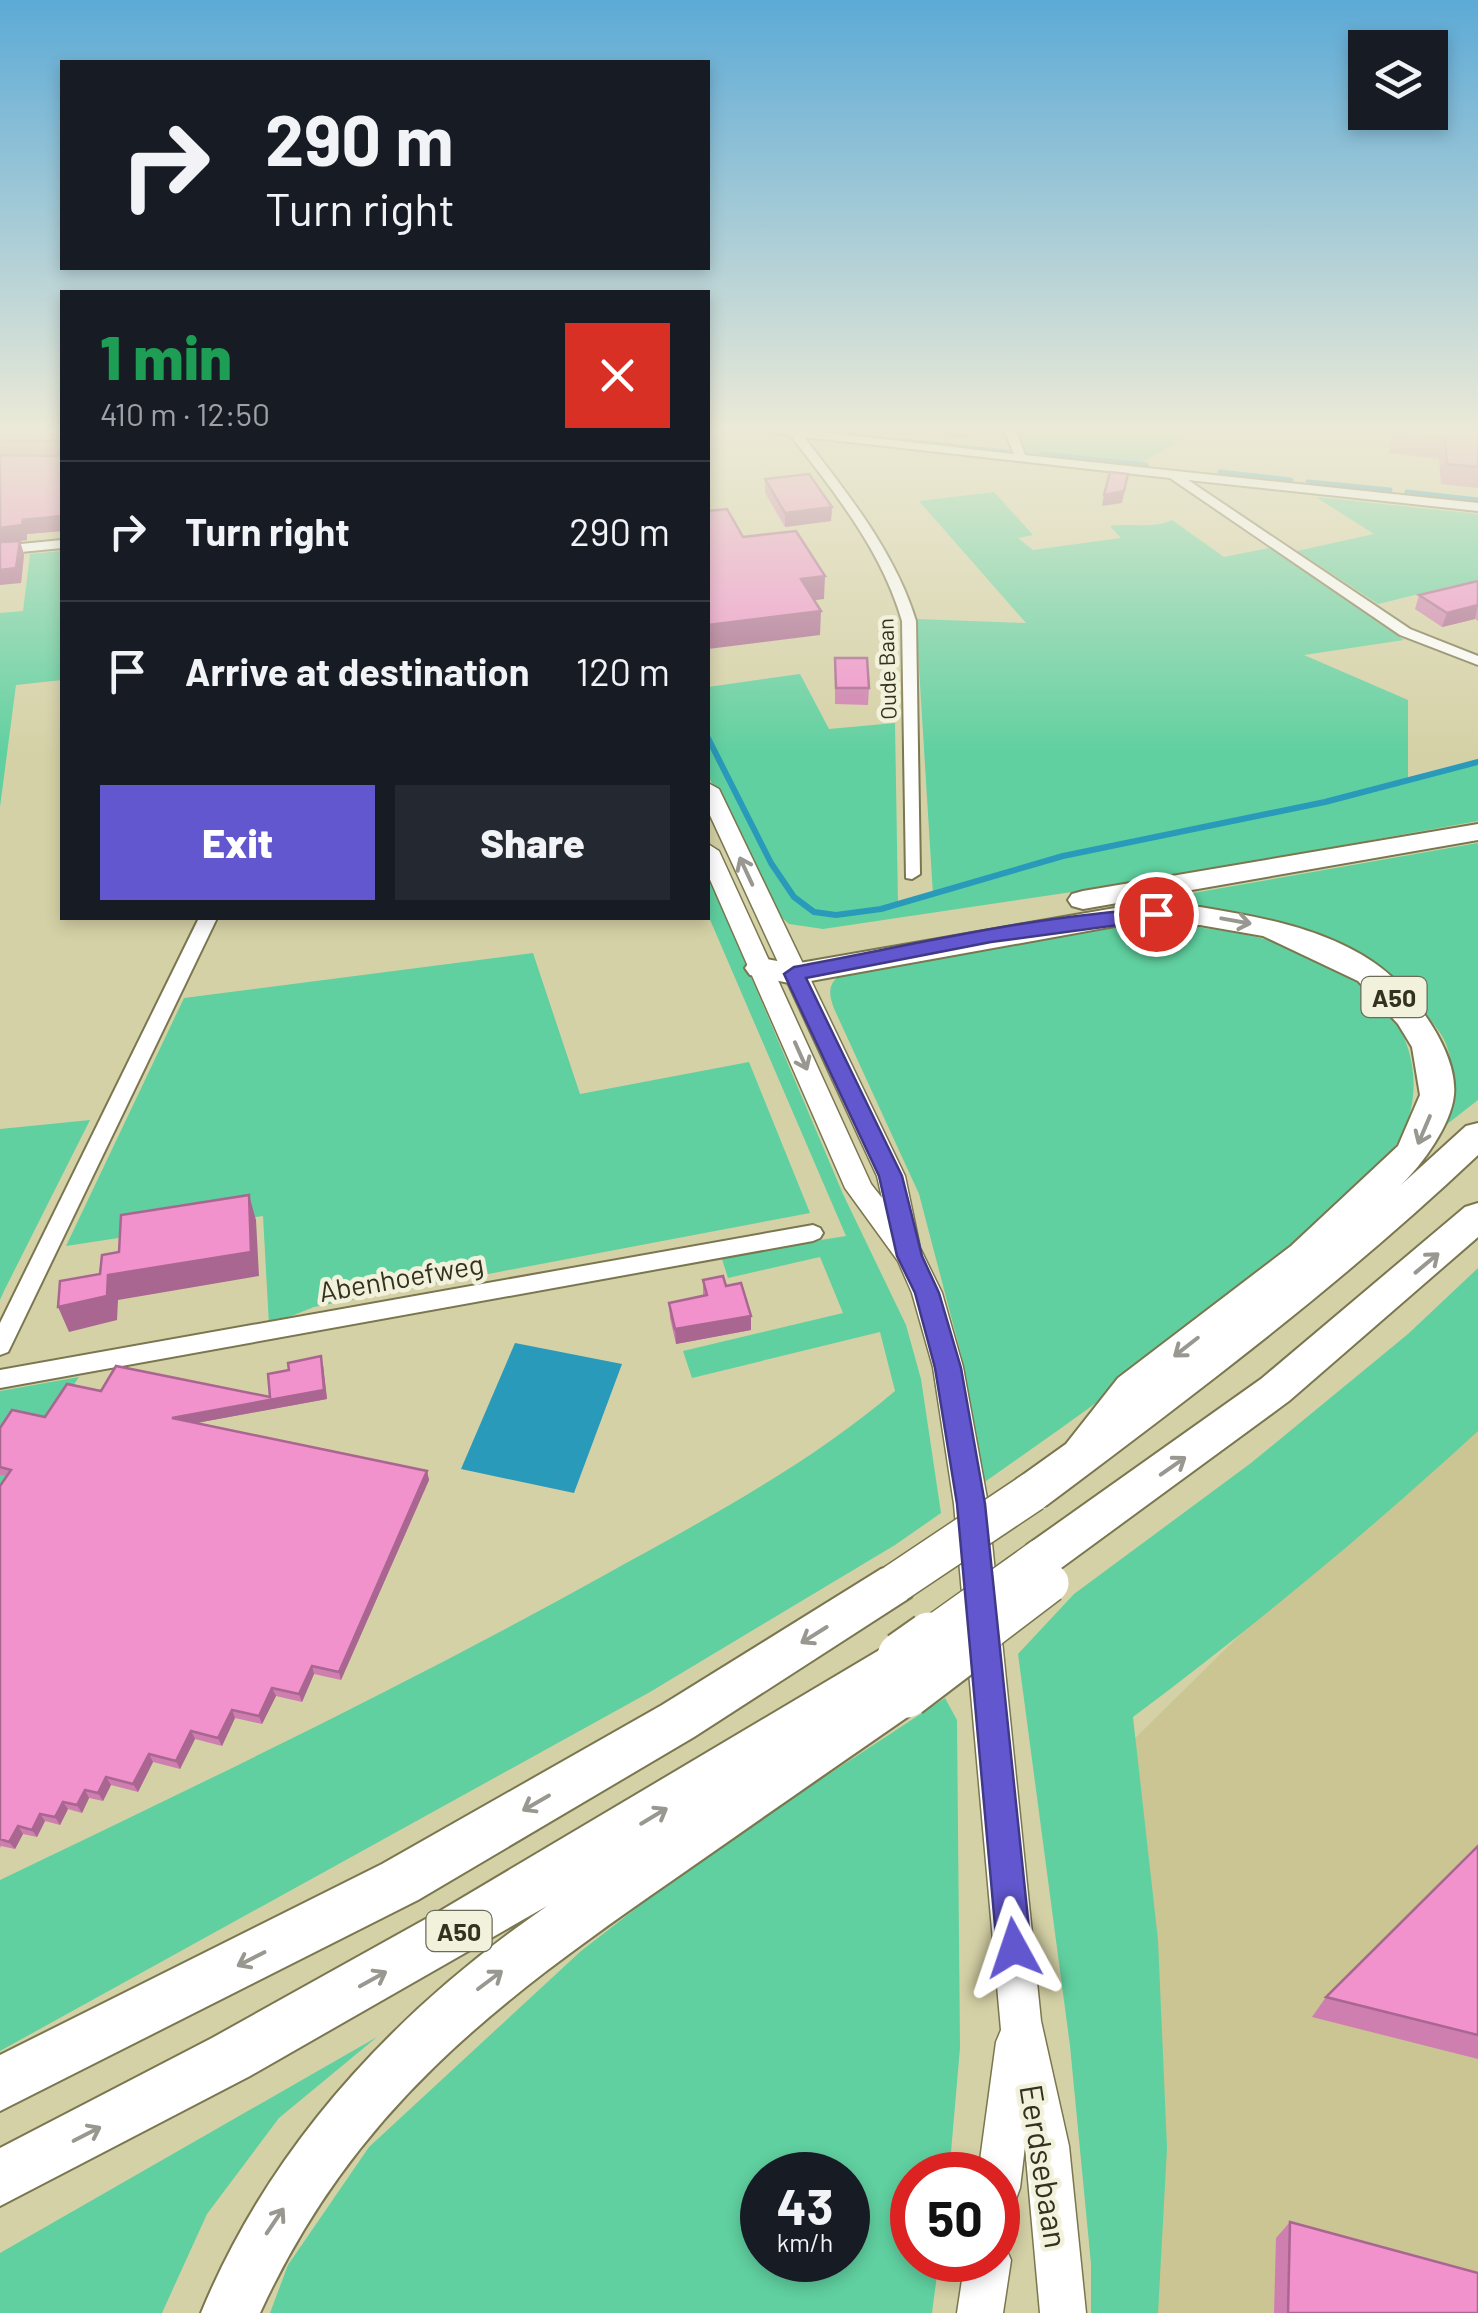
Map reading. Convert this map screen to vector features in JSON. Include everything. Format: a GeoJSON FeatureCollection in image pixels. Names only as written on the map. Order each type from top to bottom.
{"type":"FeatureCollection","features":[{"type":"Feature","properties":{"kind":"highway"},"geometry":{"type":"LineString","coordinates":[[780,965],[1478,832]]}},
{"type":"Feature","properties":{"kind":"highway","name":"A50"},"geometry":{"type":"LineString","coordinates":[[780,965],[1115,917],[1200,916],[1270,928],[1338,956],[1370,974],[1411,1018],[1428,1047],[1437,1095],[1413,1153],[1304,1256],[1132,1389],[1080,1456]]}},
{"type":"Feature","properties":{"kind":"highway","name":"A50"},"geometry":{"type":"LineString","coordinates":[[0,2084],[400,1882],[678,1721],[896,1583],[1032,1492],[1232,1346],[1432,1179],[1478,1135]]}},
{"type":"Feature","properties":{"kind":"highway","name":"A50"},"geometry":{"type":"LineString","coordinates":[[230,2313],[266,2236],[305,2177],[410,2050],[477,1989],[1046,1571],[1093,1522],[1275,1390],[1478,1216]]}},
{"type":"Feature","properties":{"kind":"highway","name":"A50"},"geometry":{"type":"LineString","coordinates":[[0,2178],[139,2107],[436,1944],[904,1674]]}},
{"type":"Feature","properties":{"kind":"main road","name":"Eerdsebaan"},"geometry":{"type":"LineString","coordinates":[[710,794],[780,965],[859,1188],[910,1256],[927,1293],[948,1368],[971,1504],[1020,2021],[1047,2146],[1063,2313]]}},
{"type":"Feature","properties":{"kind":"main road","name":"Eerdsebaan"},"geometry":{"type":"LineString","coordinates":[[710,854],[780,965]]}},
{"type":"Feature","properties":{"kind":"main road","name":"Eerdsebaan"},"geometry":{"type":"LineString","coordinates":[[1003,2152],[1020,2021]]}},
{"type":"Feature","properties":{"kind":"main road"},"geometry":{"type":"LineString","coordinates":[[980,2313],[985,2282]]}},
{"type":"Feature","properties":{"kind":"street","name":"Oude Baan"},"geometry":{"type":"LineString","coordinates":[[870,538],[905,599],[908,621],[912,874]]}},
{"type":"Feature","properties":{"kind":"street"},"geometry":{"type":"LineString","coordinates":[[1265,538],[1405,632],[1478,661]]}},
{"type":"Feature","properties":{"kind":"street"},"geometry":{"type":"LineString","coordinates":[[0,550],[60,544]]}},
{"type":"Feature","properties":{"kind":"street"},"geometry":{"type":"LineString","coordinates":[[0,1346],[207,920]]}},
{"type":"Feature","properties":{"kind":"street","name":"Abenhoefweg"},"geometry":{"type":"LineString","coordinates":[[0,1378],[813,1233]]}},
{"type":"Feature","properties":{"kind":"shaded area"},"geometry":{"type":"Polygon","coordinates":[[[1478,1400],[1478,2313],[1096,2313],[1115,1758],[1478,1400]]]}},
{"type":"Feature","properties":{"kind":"green space"},"geometry":{"type":"Polygon","coordinates":[[[951,538],[1018,538],[1033,550],[1121,538],[1197,538],[1224,557],[1269,548],[1404,640],[1304,655],[1408,700],[1408,781],[1478,762],[1478,821],[1133,883],[823,929],[789,924],[768,905],[710,779],[710,687],[800,674],[829,729],[895,723],[898,903],[933,895],[916,619],[1026,623],[951,538]]]}},
{"type":"Feature","properties":{"kind":"green space"},"geometry":{"type":"Polygon","coordinates":[[[1356,538],[1478,538],[1478,598],[1456,585],[1378,604],[1297,551],[1356,538]]]}},
{"type":"Feature","properties":{"kind":"green space"},"geometry":{"type":"Polygon","coordinates":[[[60,551],[60,680],[16,685],[0,807],[0,613],[23,611],[30,554],[60,551]]]}},
{"type":"Feature","properties":{"kind":"green space"},"geometry":{"type":"Polygon","coordinates":[[[1478,843],[1478,1100],[1437,1132],[1451,1072],[1442,1036],[1402,992],[1344,954],[1279,926],[1221,911],[1155,909],[1045,919],[1478,843]]]}},
{"type":"Feature","properties":{"kind":"green space"},"geometry":{"type":"Polygon","coordinates":[[[710,880],[843,1194],[906,1325],[921,1379],[941,1513],[895,1545],[650,1692],[0,2051],[0,1880],[303,1733],[527,1617],[753,1491],[826,1444],[895,1391],[880,1332],[692,1378],[683,1351],[843,1313],[820,1257],[728,1278],[721,1256],[846,1236],[710,920],[710,880]]]}},
{"type":"Feature","properties":{"kind":"green space"},"geometry":{"type":"Polygon","coordinates":[[[1156,924],[1219,930],[1284,944],[1343,971],[1369,990],[1399,1026],[1410,1056],[1414,1087],[1408,1119],[1384,1163],[1335,1219],[1306,1245],[1188,1336],[979,1486],[962,1358],[919,1194],[836,1013],[830,995],[832,985],[845,972],[1081,931],[1156,924]]]}},
{"type":"Feature","properties":{"kind":"green space"},"geometry":{"type":"Polygon","coordinates":[[[533,953],[580,1094],[749,1062],[810,1213],[314,1307],[269,1325],[263,1216],[66,1246],[184,998],[533,953]]]}},
{"type":"Feature","properties":{"kind":"green space"},"geometry":{"type":"Polygon","coordinates":[[[90,1120],[4,1291],[0,1300],[0,1129],[90,1120]]]}},
{"type":"Feature","properties":{"kind":"green space"},"geometry":{"type":"Polygon","coordinates":[[[1478,1268],[1478,1431],[1309,1578],[1133,1717],[1158,1940],[1167,2148],[1158,2313],[1091,2313],[1091,2264],[1070,2046],[1018,1654],[1074,1594],[1251,1463],[1408,1334],[1478,1268]]]}},
{"type":"Feature","properties":{"kind":"green space"},"geometry":{"type":"Polygon","coordinates":[[[79,1377],[0,1495],[0,1391],[79,1377]]]}},
{"type":"Feature","properties":{"kind":"green space"},"geometry":{"type":"Polygon","coordinates":[[[945,1698],[957,1720],[960,2048],[951,2152],[890,2152],[890,2282],[936,2282],[932,2313],[270,2313],[288,2265],[369,2147],[581,1951],[701,1858],[945,1698]]]}},
{"type":"Feature","properties":{"kind":"green space"},"geometry":{"type":"Polygon","coordinates":[[[377,2037],[279,2118],[207,2214],[162,2313],[0,2313],[0,2253],[377,2037]]]}},
{"type":"Feature","properties":{"kind":"water"},"geometry":{"type":"Polygon","coordinates":[[[515,1343],[622,1364],[574,1493],[461,1469],[515,1343]]]}},
{"type":"Feature","properties":{"kind":"building"},"geometry":{"type":"Polygon","coordinates":[[[710,538],[800,538],[825,576],[801,579],[821,611],[710,625],[710,538]]]}},
{"type":"Feature","properties":{"kind":"building"},"geometry":{"type":"Polygon","coordinates":[[[20,541],[16,568],[0,570],[0,542],[20,541]]]}},
{"type":"Feature","properties":{"kind":"building"},"geometry":{"type":"Polygon","coordinates":[[[1478,581],[1478,605],[1447,613],[1419,595],[1478,581]]]}},
{"type":"Feature","properties":{"kind":"building"},"geometry":{"type":"Polygon","coordinates":[[[835,658],[867,658],[869,688],[836,688],[835,658]]]}},
{"type":"Feature","properties":{"kind":"building"},"geometry":{"type":"Polygon","coordinates":[[[249,1195],[251,1252],[108,1275],[107,1296],[58,1307],[60,1281],[100,1274],[102,1255],[119,1252],[121,1215],[249,1195]]]}},
{"type":"Feature","properties":{"kind":"building"},"geometry":{"type":"Polygon","coordinates":[[[723,1276],[726,1286],[741,1283],[751,1316],[675,1329],[669,1303],[707,1295],[703,1280],[723,1276]]]}},
{"type":"Feature","properties":{"kind":"building"},"geometry":{"type":"Polygon","coordinates":[[[321,1356],[324,1390],[172,1418],[427,1471],[339,1672],[312,1666],[299,1694],[272,1688],[259,1716],[232,1710],[218,1738],[191,1731],[176,1761],[149,1754],[133,1784],[106,1777],[98,1793],[85,1790],[77,1805],[63,1802],[55,1817],[40,1814],[32,1830],[18,1826],[9,1842],[0,1839],[0,1486],[11,1470],[0,1467],[0,1428],[12,1410],[45,1417],[67,1384],[101,1391],[116,1366],[270,1397],[268,1374],[289,1370],[288,1363],[321,1356]]]}},
{"type":"Feature","properties":{"kind":"building"},"geometry":{"type":"Polygon","coordinates":[[[1478,1846],[1478,2035],[1326,1997],[1478,1846]]]}},
{"type":"Feature","properties":{"kind":"building"},"geometry":{"type":"Polygon","coordinates":[[[1290,2222],[1478,2273],[1478,2313],[1288,2313],[1290,2222]]]}},
{"type":"Feature","properties":{"kind":"waterway"},"geometry":{"type":"LineString","coordinates":[[710,742],[771,863],[794,897],[814,912],[836,915],[881,909],[1063,856],[1325,802],[1478,762]]}},
{"type":"Feature","properties":{"kind":"route"},"geometry":{"type":"LineString","coordinates":[[1014,1948],[971,1504],[948,1368],[927,1293],[910,1256],[891,1176],[794,974],[991,936],[1156,914]]}}]}
